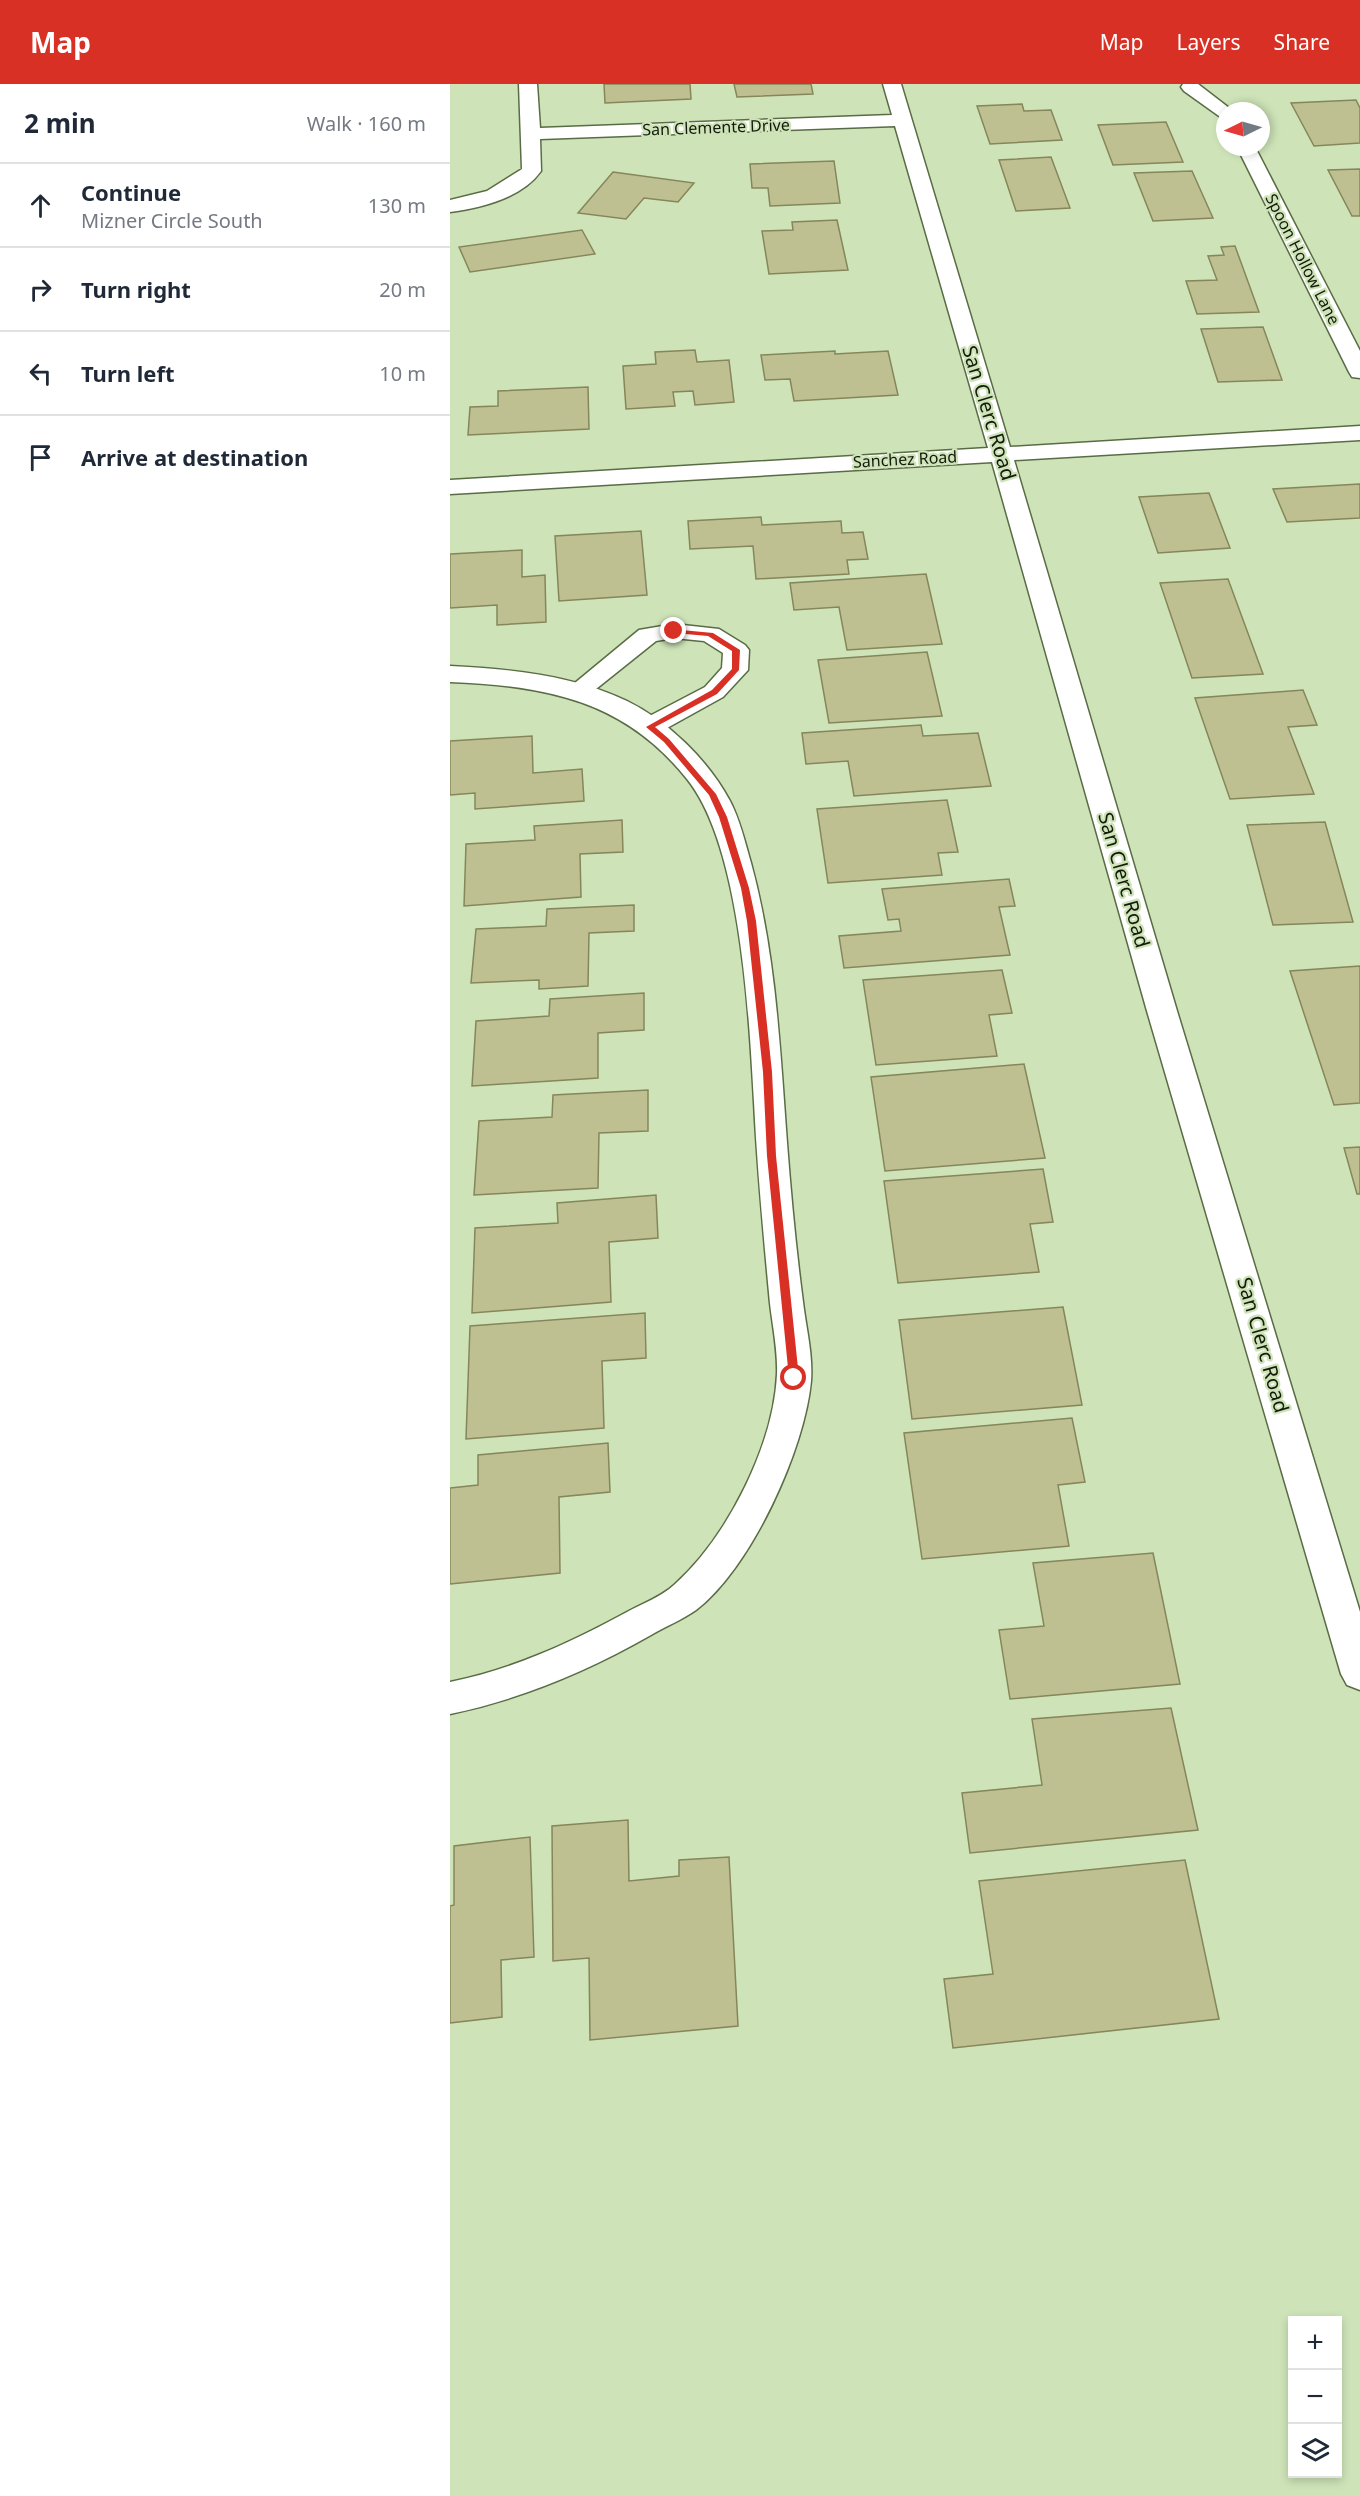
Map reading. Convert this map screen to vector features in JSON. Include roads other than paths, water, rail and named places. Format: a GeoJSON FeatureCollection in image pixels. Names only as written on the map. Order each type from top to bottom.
{"type":"FeatureCollection","features":[{"type":"Feature","properties":{"kind":"street"},"geometry":{"type":"LineString","coordinates":[[450,206],[475,201],[511,188],[531,171],[528,84]]}},
{"type":"Feature","properties":{"kind":"street","name":"San Clerc Road"},"geometry":{"type":"LineString","coordinates":[[892,84],[1162,1011],[1360,1674]]}},
{"type":"Feature","properties":{"kind":"street"},"geometry":{"type":"LineString","coordinates":[[1190,87],[1216,106]]}},
{"type":"Feature","properties":{"kind":"street","name":"San Clemente Drive"},"geometry":{"type":"LineString","coordinates":[[531,134],[901,120]]}},
{"type":"Feature","properties":{"kind":"street","name":"Spoon Hollow Lane"},"geometry":{"type":"LineString","coordinates":[[1251,156],[1360,372]]}},
{"type":"Feature","properties":{"kind":"street","name":"Sanchez Road"},"geometry":{"type":"LineString","coordinates":[[450,487],[1360,433]]}},
{"type":"Feature","properties":{"kind":"street"},"geometry":{"type":"LineString","coordinates":[[577,692],[648,635],[674,631],[710,634],[736,650],[735,670],[714,692],[649,727]]}},
{"type":"Feature","properties":{"kind":"street"},"geometry":{"type":"LineString","coordinates":[[450,1698],[504,1684],[560,1665],[611,1640],[686,1597],[717,1563],[760,1494],[786,1424],[794,1378],[771,1156],[767,1072],[751,921],[745,888],[723,817],[712,794],[667,741],[621,710],[577,692],[524,679],[451,674]]}}]}
